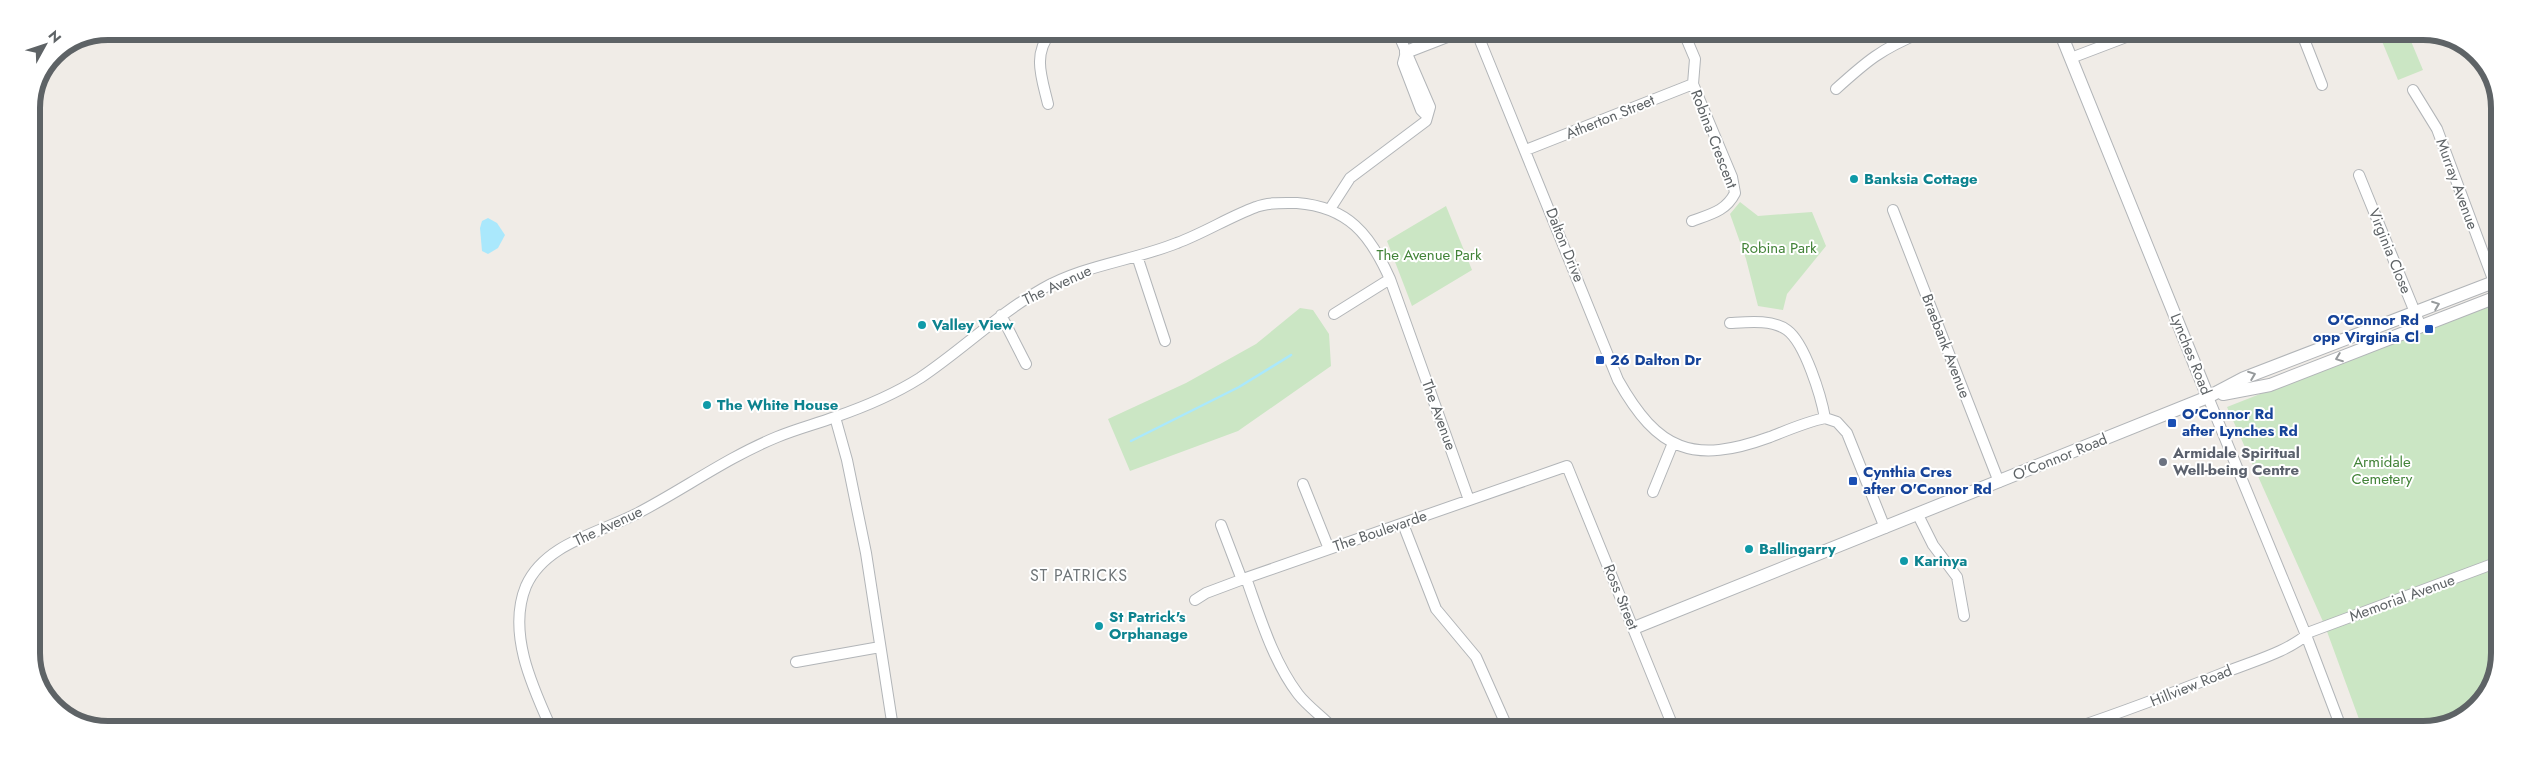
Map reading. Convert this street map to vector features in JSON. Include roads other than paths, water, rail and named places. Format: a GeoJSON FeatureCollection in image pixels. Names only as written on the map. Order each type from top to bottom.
{"type":"FeatureCollection","features":[{"type":"Feature","properties":{"kind":"street"},"geometry":{"type":"LineString","coordinates":[[1045,40],[1041,46],[1039,67],[1048,104]]}},
{"type":"Feature","properties":{"kind":"street"},"geometry":{"type":"LineString","coordinates":[[1330,209],[1350,178],[1427,119],[1430,107],[1401,40]]}},
{"type":"Feature","properties":{"kind":"street"},"geometry":{"type":"LineString","coordinates":[[1406,52],[1437,40]]}},
{"type":"Feature","properties":{"kind":"street","name":"Dalton Drive"},"geometry":{"type":"LineString","coordinates":[[1480,40],[1618,380],[1634,409],[1654,431],[1672,443],[1702,452],[1732,450],[1825,418]]}},
{"type":"Feature","properties":{"kind":"street","name":"Robina Crescent"},"geometry":{"type":"LineString","coordinates":[[1687,40],[1695,59],[1693,84],[1732,177],[1735,193],[1729,204],[1720,211],[1692,221]]}},
{"type":"Feature","properties":{"kind":"street"},"geometry":{"type":"LineString","coordinates":[[1836,89],[1872,57],[1903,40]]}},
{"type":"Feature","properties":{"kind":"street","name":"Lynches Road"},"geometry":{"type":"LineString","coordinates":[[2063,40],[2306,635],[2339,721]]}},
{"type":"Feature","properties":{"kind":"street"},"geometry":{"type":"LineString","coordinates":[[2070,58],[2118,40]]}},
{"type":"Feature","properties":{"kind":"street"},"geometry":{"type":"LineString","coordinates":[[2304,40],[2322,85]]}},
{"type":"Feature","properties":{"kind":"street","name":"Atherton Street"},"geometry":{"type":"LineString","coordinates":[[1526,150],[1693,84]]}},
{"type":"Feature","properties":{"kind":"street","name":"Murray Avenue"},"geometry":{"type":"LineString","coordinates":[[2413,90],[2437,129],[2491,268]]}},
{"type":"Feature","properties":{"kind":"street","name":"Virginia Close"},"geometry":{"type":"LineString","coordinates":[[2359,175],[2421,327]]}},
{"type":"Feature","properties":{"kind":"street","name":"The Avenue"},"geometry":{"type":"LineString","coordinates":[[548,721],[522,652],[518,613],[526,585],[545,562],[573,541],[636,514],[728,461],[777,437],[876,403],[919,378],[1002,315],[1044,288],[1087,268],[1137,256],[1177,243],[1258,206],[1285,203],[1330,209],[1351,222],[1380,255],[1469,500]]}},
{"type":"Feature","properties":{"kind":"street","name":"Braebank Avenue"},"geometry":{"type":"LineString","coordinates":[[1893,210],[1999,482]]}},
{"type":"Feature","properties":{"kind":"street"},"geometry":{"type":"LineString","coordinates":[[1137,256],[1165,341]]}},
{"type":"Feature","properties":{"kind":"street"},"geometry":{"type":"LineString","coordinates":[[1334,314],[1390,279]]}},
{"type":"Feature","properties":{"kind":"street","name":"O'Connor Road"},"geometry":{"type":"LineString","coordinates":[[1634,628],[2208,397],[2244,378],[2491,283]]}},
{"type":"Feature","properties":{"kind":"street","name":"O'Connor Road"},"geometry":{"type":"LineString","coordinates":[[2208,397],[2270,385],[2491,299]]}},
{"type":"Feature","properties":{"kind":"street"},"geometry":{"type":"LineString","coordinates":[[1002,315],[1026,364]]}},
{"type":"Feature","properties":{"kind":"street"},"geometry":{"type":"LineString","coordinates":[[1730,324],[1772,323],[1786,329],[1797,341],[1820,395],[1825,418],[1837,422],[1847,433],[1885,528]]}},
{"type":"Feature","properties":{"kind":"street"},"geometry":{"type":"LineString","coordinates":[[834,417],[847,460],[866,553],[892,721]]}},
{"type":"Feature","properties":{"kind":"street"},"geometry":{"type":"LineString","coordinates":[[1653,492],[1672,443]]}},
{"type":"Feature","properties":{"kind":"street","name":"The Boulevarde"},"geometry":{"type":"LineString","coordinates":[[1195,600],[1206,593],[1244,579],[1567,466]]}},
{"type":"Feature","properties":{"kind":"street","name":"Ross Street"},"geometry":{"type":"LineString","coordinates":[[1567,466],[1671,721]]}},
{"type":"Feature","properties":{"kind":"street"},"geometry":{"type":"LineString","coordinates":[[1303,484],[1329,549]]}},
{"type":"Feature","properties":{"kind":"street"},"geometry":{"type":"LineString","coordinates":[[1918,514],[1933,545],[1957,577],[1964,616]]}},
{"type":"Feature","properties":{"kind":"street"},"geometry":{"type":"LineString","coordinates":[[1403,524],[1436,609],[1476,657],[1504,721]]}},
{"type":"Feature","properties":{"kind":"street"},"geometry":{"type":"LineString","coordinates":[[1221,525],[1286,676],[1299,696],[1326,721]]}},
{"type":"Feature","properties":{"kind":"street","name":"Memorial Avenue"},"geometry":{"type":"LineString","coordinates":[[2306,635],[2491,565]]}},
{"type":"Feature","properties":{"kind":"street","name":"Hillview Road"},"geometry":{"type":"LineString","coordinates":[[2096,721],[2143,705],[2272,654],[2306,635]]}},
{"type":"Feature","properties":{"kind":"street"},"geometry":{"type":"LineString","coordinates":[[796,662],[880,648]]}},
{"type":"Feature","properties":{"kind":"water"},"geometry":{"type":"Polygon","coordinates":[[[488,218],[497,223],[505,235],[498,248],[488,254],[482,251],[480,228],[482,221],[488,218]]]}},
{"type":"Feature","properties":{"kind":"waterway"},"geometry":{"type":"LineString","coordinates":[[1131,441],[1239,387],[1291,355]]}},
{"type":"Feature","properties":{"kind":"place","name":"Banksia Cottage"},"geometry":{"type":"Point","coordinates":[1854,179]}},
{"type":"Feature","properties":{"kind":"place","name":"Valley View"},"geometry":{"type":"Point","coordinates":[922,325]}},
{"type":"Feature","properties":{"kind":"place","name":"O'Connor Rd opp Virginia Cl"},"geometry":{"type":"Point","coordinates":[2429,329]}},
{"type":"Feature","properties":{"kind":"place","name":"26 Dalton Dr"},"geometry":{"type":"Point","coordinates":[1600,360]}},
{"type":"Feature","properties":{"kind":"place","name":"The White House"},"geometry":{"type":"Point","coordinates":[707,405]}},
{"type":"Feature","properties":{"kind":"place","name":"O'Connor Rd after Lynches Rd"},"geometry":{"type":"Point","coordinates":[2172,423]}},
{"type":"Feature","properties":{"kind":"place","name":"Armidale Spiritual Well-being Centre"},"geometry":{"type":"Point","coordinates":[2163,462]}},
{"type":"Feature","properties":{"kind":"place","name":"Cynthia Cres after O'Connor Rd"},"geometry":{"type":"Point","coordinates":[1853,481]}},
{"type":"Feature","properties":{"kind":"place","name":"Ballingarry"},"geometry":{"type":"Point","coordinates":[1749,549]}},
{"type":"Feature","properties":{"kind":"place","name":"Karinya"},"geometry":{"type":"Point","coordinates":[1904,561]}},
{"type":"Feature","properties":{"kind":"place","name":"St Patrick's Orphanage"},"geometry":{"type":"Point","coordinates":[1099,626]}},
{"type":"Feature","properties":{"kind":"district","name":"ST PATRICKS"},"geometry":{"type":"Point","coordinates":[1079,575]}},
{"type":"Feature","properties":{"kind":"park label","name":"Robina Park"},"geometry":{"type":"Point","coordinates":[1779,248]}},
{"type":"Feature","properties":{"kind":"park label","name":"The Avenue Park"},"geometry":{"type":"Point","coordinates":[1429,255]}},
{"type":"Feature","properties":{"kind":"park label","name":"Armidale Cemetery"},"geometry":{"type":"Point","coordinates":[2382,470]}}]}
